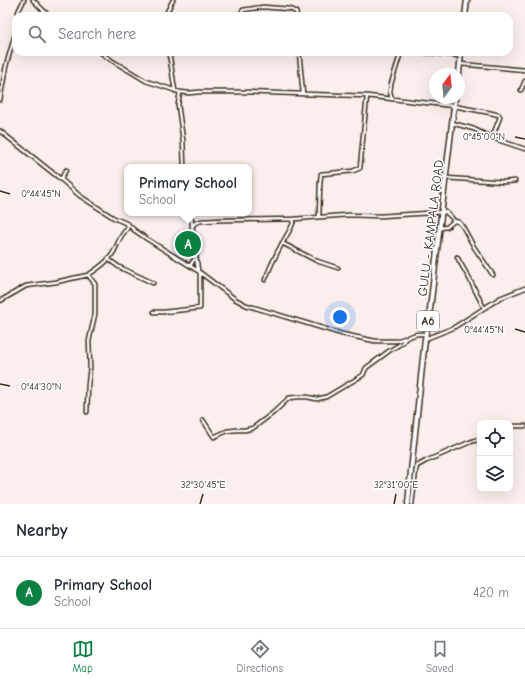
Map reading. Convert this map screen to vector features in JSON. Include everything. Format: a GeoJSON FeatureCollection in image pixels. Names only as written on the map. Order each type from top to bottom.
{"type":"FeatureCollection","features":[{"type":"Feature","properties":{"kind":"main road"},"geometry":{"type":"LineString","coordinates":[[466,12],[467,0]]}},
{"type":"Feature","properties":{"kind":"main road"},"geometry":{"type":"LineString","coordinates":[[459,68],[461,56]]}},
{"type":"Feature","properties":{"kind":"main road","name":"GULU - KAMPALA ROAD"},"geometry":{"type":"LineString","coordinates":[[408,504],[425,339],[430,309],[454,106]]}},
{"type":"Feature","properties":{"kind":"street"},"geometry":{"type":"LineString","coordinates":[[18,12],[24,0]]}},
{"type":"Feature","properties":{"kind":"street"},"geometry":{"type":"LineString","coordinates":[[33,0],[45,12]]}},
{"type":"Feature","properties":{"kind":"street"},"geometry":{"type":"LineString","coordinates":[[167,12],[172,0]]}},
{"type":"Feature","properties":{"kind":"street"},"geometry":{"type":"LineString","coordinates":[[242,12],[243,10],[263,7],[290,8],[296,12]]}},
{"type":"Feature","properties":{"kind":"street"},"geometry":{"type":"LineString","coordinates":[[0,100],[6,66],[12,45]]}},
{"type":"Feature","properties":{"kind":"street"},"geometry":{"type":"LineString","coordinates":[[106,56],[146,81],[180,92],[244,92],[367,96],[454,106],[491,112],[499,115],[500,117],[492,138]]}},
{"type":"Feature","properties":{"kind":"street"},"geometry":{"type":"LineString","coordinates":[[170,56],[175,91]]}},
{"type":"Feature","properties":{"kind":"street"},"geometry":{"type":"LineString","coordinates":[[299,56],[303,94]]}},
{"type":"Feature","properties":{"kind":"street"},"geometry":{"type":"LineString","coordinates":[[392,99],[390,92],[391,84],[400,56]]}},
{"type":"Feature","properties":{"kind":"street"},"geometry":{"type":"LineString","coordinates":[[460,64],[525,70]]}},
{"type":"Feature","properties":{"kind":"street"},"geometry":{"type":"LineString","coordinates":[[521,90],[525,81]]}},
{"type":"Feature","properties":{"kind":"street"},"geometry":{"type":"LineString","coordinates":[[180,92],[178,105],[183,140],[184,164]]}},
{"type":"Feature","properties":{"kind":"street"},"geometry":{"type":"LineString","coordinates":[[319,217],[321,174],[353,171],[360,168],[367,96]]}},
{"type":"Feature","properties":{"kind":"street"},"geometry":{"type":"LineString","coordinates":[[452,123],[474,129],[492,138],[525,149]]}},
{"type":"Feature","properties":{"kind":"street"},"geometry":{"type":"LineString","coordinates":[[0,131],[61,179],[80,196],[114,218],[128,224],[134,230],[199,272],[246,305],[342,334],[375,341],[396,341],[417,334],[426,334]]}},
{"type":"Feature","properties":{"kind":"street"},"geometry":{"type":"LineString","coordinates":[[61,179],[66,170]]}},
{"type":"Feature","properties":{"kind":"street"},"geometry":{"type":"LineString","coordinates":[[446,178],[504,182],[515,181]]}},
{"type":"Feature","properties":{"kind":"street"},"geometry":{"type":"LineString","coordinates":[[192,227],[195,223],[201,221],[348,215],[380,216],[446,212],[454,221],[459,222],[463,226],[474,247],[493,275]]}},
{"type":"Feature","properties":{"kind":"street"},"geometry":{"type":"LineString","coordinates":[[154,312],[200,308],[199,272],[191,216]]}},
{"type":"Feature","properties":{"kind":"street"},"geometry":{"type":"LineString","coordinates":[[265,280],[269,268],[289,232],[294,218]]}},
{"type":"Feature","properties":{"kind":"street"},"geometry":{"type":"LineString","coordinates":[[440,228],[447,227],[454,221]]}},
{"type":"Feature","properties":{"kind":"street"},"geometry":{"type":"LineString","coordinates":[[0,301],[26,286],[56,282],[88,275],[100,267],[114,252],[122,233],[127,229],[128,224]]}},
{"type":"Feature","properties":{"kind":"street"},"geometry":{"type":"LineString","coordinates":[[127,229],[134,230]]}},
{"type":"Feature","properties":{"kind":"street"},"geometry":{"type":"LineString","coordinates":[[282,243],[317,261],[338,268]]}},
{"type":"Feature","properties":{"kind":"street"},"geometry":{"type":"LineString","coordinates":[[190,266],[194,262],[196,256]]}},
{"type":"Feature","properties":{"kind":"street"},"geometry":{"type":"LineString","coordinates":[[457,257],[470,278],[484,308]]}},
{"type":"Feature","properties":{"kind":"street"},"geometry":{"type":"LineString","coordinates":[[108,259],[119,267],[153,283]]}},
{"type":"Feature","properties":{"kind":"street"},"geometry":{"type":"LineString","coordinates":[[87,412],[90,366],[89,341],[95,299],[95,284],[88,275]]}},
{"type":"Feature","properties":{"kind":"street"},"geometry":{"type":"LineString","coordinates":[[425,339],[453,328],[500,298],[525,288]]}},
{"type":"Feature","properties":{"kind":"street"},"geometry":{"type":"LineString","coordinates":[[203,420],[214,437],[227,431],[253,428],[264,418],[273,413],[288,398],[326,397],[345,384],[363,375],[366,368],[402,343],[406,337]]}},
{"type":"Feature","properties":{"kind":"street"},"geometry":{"type":"LineString","coordinates":[[513,427],[525,426]]}},
{"type":"Feature","properties":{"kind":"street"},"geometry":{"type":"LineString","coordinates":[[412,504],[417,466],[477,440]]}},
{"type":"Feature","properties":{"kind":"place","name":"Primary School"},"geometry":{"type":"Point","coordinates":[188,244]}}]}
